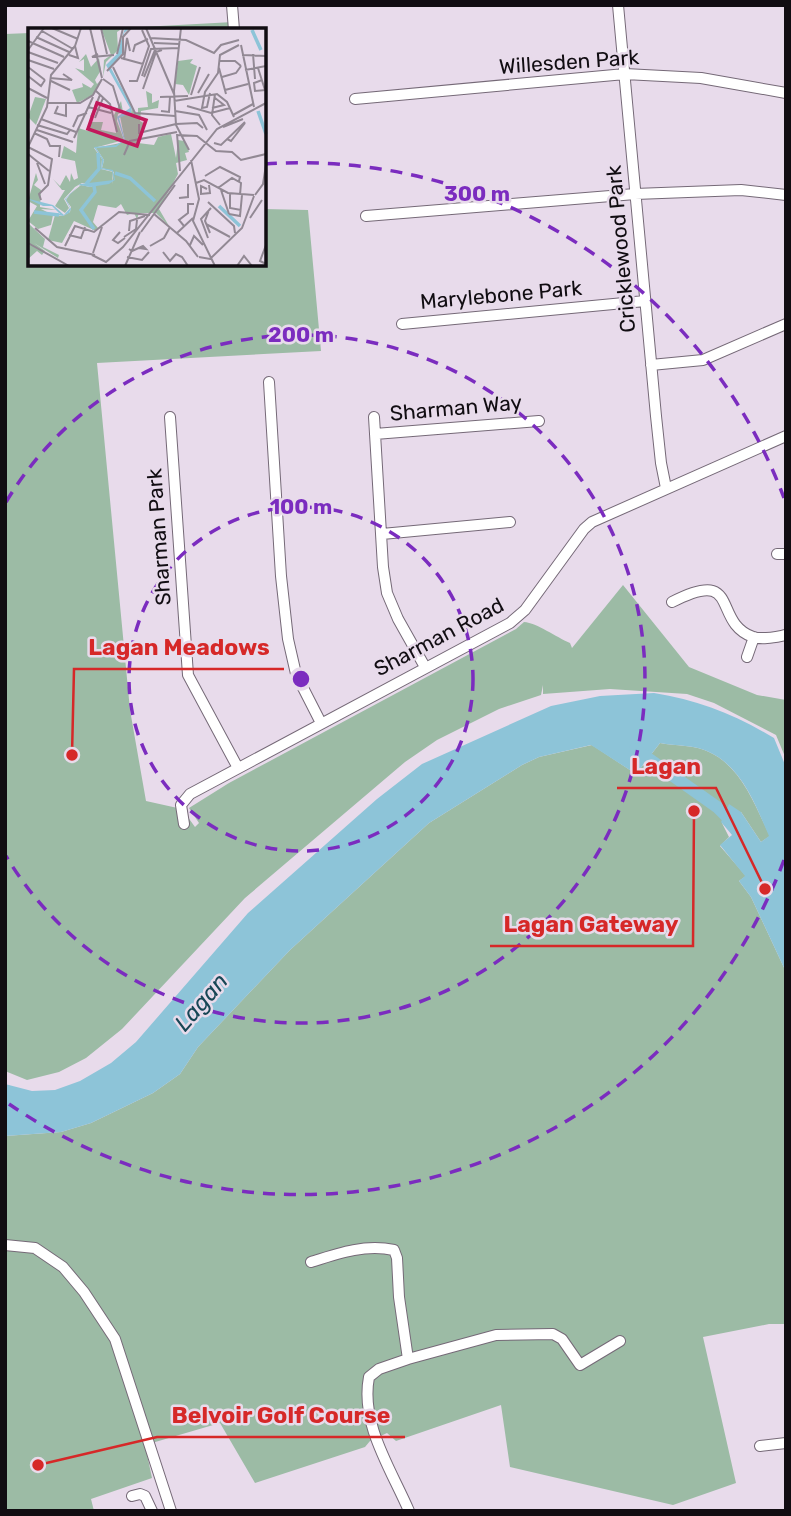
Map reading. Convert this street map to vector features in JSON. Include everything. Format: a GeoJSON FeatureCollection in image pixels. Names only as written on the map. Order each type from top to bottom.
{"type":"FeatureCollection","features":[{"type":"Feature","properties":{"kind":"street"},"geometry":{"type":"LineString","coordinates":[[232,5],[234,28]]}},
{"type":"Feature","properties":{"kind":"street","name":"Cricklewood Park"},"geometry":{"type":"LineString","coordinates":[[618,5],[651,365],[666,488]]}},
{"type":"Feature","properties":{"kind":"street","name":"Willesden Park"},"geometry":{"type":"LineString","coordinates":[[355,99],[625,74],[701,78],[786,93]]}},
{"type":"Feature","properties":{"kind":"street"},"geometry":{"type":"LineString","coordinates":[[366,216],[635,194],[741,190],[786,195]]}},
{"type":"Feature","properties":{"kind":"street","name":"Marylebone Park"},"geometry":{"type":"LineString","coordinates":[[402,324],[645,301]]}},
{"type":"Feature","properties":{"kind":"street"},"geometry":{"type":"LineString","coordinates":[[651,365],[703,360],[786,324]]}},
{"type":"Feature","properties":{"kind":"street"},"geometry":{"type":"LineString","coordinates":[[269,382],[281,576],[288,639],[296,674],[321,723]]}},
{"type":"Feature","properties":{"kind":"street","name":"Sharman Park"},"geometry":{"type":"LineString","coordinates":[[170,416],[188,675],[238,768]]}},
{"type":"Feature","properties":{"kind":"street"},"geometry":{"type":"LineString","coordinates":[[374,417],[387,593],[425,667]]}},
{"type":"Feature","properties":{"kind":"street","name":"Sharman Way"},"geometry":{"type":"LineString","coordinates":[[375,434],[539,421]]}},
{"type":"Feature","properties":{"kind":"street","name":"Sharman Road"},"geometry":{"type":"LineString","coordinates":[[184,824],[181,805],[184,800],[238,768],[519,617],[592,522],[786,436]]}},
{"type":"Feature","properties":{"kind":"street"},"geometry":{"type":"LineString","coordinates":[[382,534],[510,522]]}},
{"type":"Feature","properties":{"kind":"street"},"geometry":{"type":"LineString","coordinates":[[673,602],[700,589],[713,591],[723,599],[737,625],[754,638],[786,635]]}},
{"type":"Feature","properties":{"kind":"street"},"geometry":{"type":"LineString","coordinates":[[747,657],[754,638]]}},
{"type":"Feature","properties":{"kind":"street"},"geometry":{"type":"LineString","coordinates":[[5,1245],[35,1248],[62,1267],[84,1292],[115,1339],[171,1511]]}},
{"type":"Feature","properties":{"kind":"street"},"geometry":{"type":"LineString","coordinates":[[311,1262],[355,1249],[376,1247],[394,1250],[408,1359]]}},
{"type":"Feature","properties":{"kind":"street"},"geometry":{"type":"LineString","coordinates":[[409,1511],[376,1438],[366,1394],[369,1377],[379,1369],[408,1359],[496,1335],[553,1335],[562,1339],[580,1366],[620,1341]]}},
{"type":"Feature","properties":{"kind":"street"},"geometry":{"type":"LineString","coordinates":[[760,1446],[786,1443]]}},
{"type":"Feature","properties":{"kind":"street"},"geometry":{"type":"LineString","coordinates":[[132,1496],[145,1496],[152,1511]]}},
{"type":"Feature","properties":{"kind":"green space"},"geometry":{"type":"Polygon","coordinates":[[[233,22],[234,28],[124,28],[233,22]]]}},
{"type":"Feature","properties":{"kind":"green space"},"geometry":{"type":"Polygon","coordinates":[[[28,33],[28,266],[266,266],[266,209],[308,210],[321,351],[97,363],[130,710],[146,801],[182,809],[195,827],[199,823],[189,808],[229,783],[516,629],[524,622],[570,643],[572,648],[623,585],[689,667],[757,695],[786,700],[786,759],[776,735],[714,703],[687,694],[610,689],[543,694],[543,685],[541,695],[499,709],[437,740],[405,762],[245,898],[122,1029],[86,1058],[59,1072],[27,1080],[5,1071],[5,34],[28,33]]]}},
{"type":"Feature","properties":{"kind":"green space"},"geometry":{"type":"Polygon","coordinates":[[[660,743],[709,752],[730,767],[753,800],[770,836],[761,842],[741,812],[722,823],[729,837],[720,846],[746,876],[739,881],[751,897],[786,972],[786,1324],[769,1324],[703,1337],[736,1483],[673,1505],[510,1467],[501,1405],[396,1441],[387,1433],[370,1441],[365,1447],[255,1483],[220,1423],[145,1445],[152,1478],[91,1499],[94,1511],[5,1511],[5,1136],[61,1132],[91,1123],[153,1093],[180,1074],[198,1047],[290,950],[429,823],[522,765],[539,757],[592,745],[636,774],[660,743]]]}},
{"type":"Feature","properties":{"kind":"water","name":"Lagan"},"geometry":{"type":"Polygon","coordinates":[[[654,693],[716,710],[774,738],[786,767],[786,972],[751,897],[739,881],[745,876],[720,845],[732,835],[721,822],[729,804],[741,812],[761,842],[769,836],[747,788],[739,777],[721,759],[692,747],[660,743],[636,774],[591,745],[539,757],[522,765],[429,823],[290,950],[198,1047],[180,1074],[153,1093],[91,1123],[61,1132],[5,1136],[5,1084],[32,1091],[55,1090],[80,1081],[111,1063],[136,1042],[248,913],[377,799],[422,764],[551,706],[600,696],[654,693]]]}},
{"type":"Feature","properties":{"kind":"waterway"},"geometry":{"type":"LineString","coordinates":[[635,749],[717,807],[735,825]]}},
{"type":"Feature","properties":{"kind":"place","name":"Lagan Meadows"},"geometry":{"type":"Point","coordinates":[72,755]}},
{"type":"Feature","properties":{"kind":"place","name":"Lagan Gateway"},"geometry":{"type":"Point","coordinates":[694,811]}},
{"type":"Feature","properties":{"kind":"place","name":"Lagan"},"geometry":{"type":"Point","coordinates":[765,889]}},
{"type":"Feature","properties":{"kind":"place","name":"Belvoir Golf Course"},"geometry":{"type":"Point","coordinates":[38,1465]}}]}
